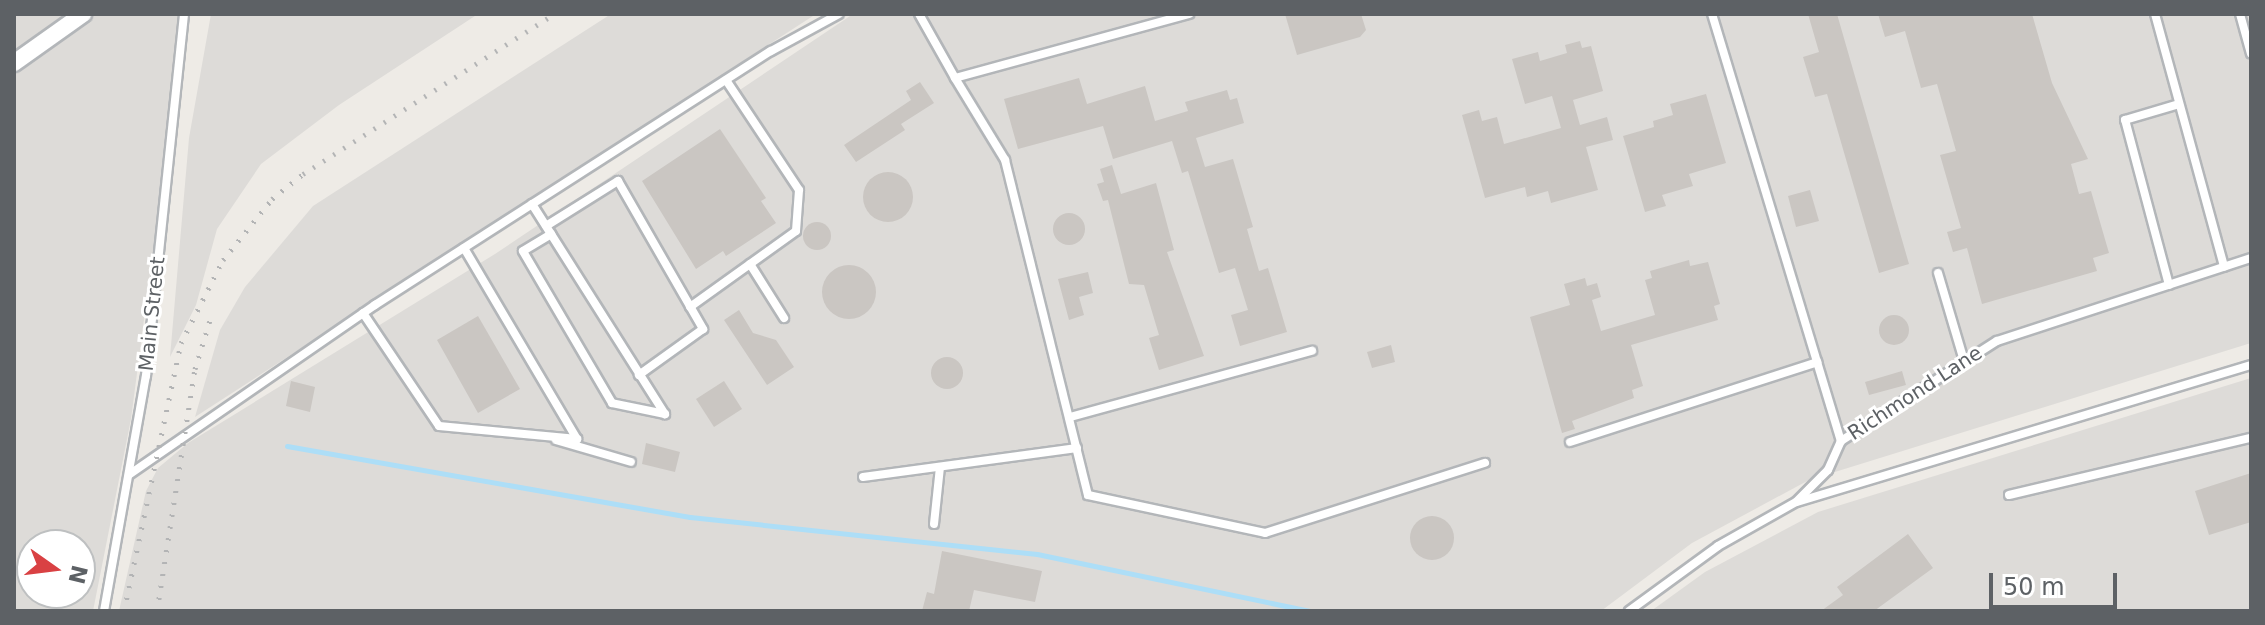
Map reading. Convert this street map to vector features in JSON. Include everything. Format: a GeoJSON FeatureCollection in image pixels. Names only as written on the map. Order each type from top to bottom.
{"type":"FeatureCollection","features":[{"type":"Feature","properties":{"kind":"street"},"geometry":{"type":"LineString","coordinates":[[14,63],[83,14]]}},
{"type":"Feature","properties":{"kind":"lane","name":"Main Street"},"geometry":{"type":"LineString","coordinates":[[104,611],[146,376],[185,14]]}},
{"type":"Feature","properties":{"kind":"lane"},"geometry":{"type":"LineString","coordinates":[[130,474],[363,313],[726,80],[839,14]]}},
{"type":"Feature","properties":{"kind":"lane"},"geometry":{"type":"LineString","coordinates":[[919,14],[1005,160],[1088,495],[1265,533],[1485,463]]}},
{"type":"Feature","properties":{"kind":"lane"},"geometry":{"type":"LineString","coordinates":[[955,78],[1189,14]]}},
{"type":"Feature","properties":{"kind":"lane"},"geometry":{"type":"LineString","coordinates":[[1712,14],[1841,441]]}},
{"type":"Feature","properties":{"kind":"lane"},"geometry":{"type":"LineString","coordinates":[[2155,14],[2224,267]]}},
{"type":"Feature","properties":{"kind":"lane"},"geometry":{"type":"LineString","coordinates":[[2240,14],[2251,54]]}},
{"type":"Feature","properties":{"kind":"lane"},"geometry":{"type":"LineString","coordinates":[[690,307],[796,231],[799,190],[726,80]]}},
{"type":"Feature","properties":{"kind":"lane"},"geometry":{"type":"LineString","coordinates":[[2169,285],[2125,120],[2179,104]]}},
{"type":"Feature","properties":{"kind":"lane"},"geometry":{"type":"LineString","coordinates":[[546,226],[618,181],[703,329],[639,375]]}},
{"type":"Feature","properties":{"kind":"lane"},"geometry":{"type":"LineString","coordinates":[[532,204],[546,226],[551,234],[639,375],[665,414],[612,403],[523,251],[551,234]]}},
{"type":"Feature","properties":{"kind":"lane"},"geometry":{"type":"LineString","coordinates":[[363,313],[439,426],[577,439],[464,248]]}},
{"type":"Feature","properties":{"kind":"lane","name":"Richmond Lane"},"geometry":{"type":"LineString","coordinates":[[1630,610],[1718,546],[1796,502],[1828,470],[1841,441],[1997,341],[2251,258]]}},
{"type":"Feature","properties":{"kind":"lane"},"geometry":{"type":"LineString","coordinates":[[750,264],[784,318]]}},
{"type":"Feature","properties":{"kind":"lane"},"geometry":{"type":"LineString","coordinates":[[1938,273],[1964,361]]}},
{"type":"Feature","properties":{"kind":"lane"},"geometry":{"type":"LineString","coordinates":[[1070,417],[1312,351]]}},
{"type":"Feature","properties":{"kind":"lane"},"geometry":{"type":"LineString","coordinates":[[1570,442],[1817,362]]}},
{"type":"Feature","properties":{"kind":"lane"},"geometry":{"type":"LineString","coordinates":[[1796,502],[2251,365]]}},
{"type":"Feature","properties":{"kind":"lane"},"geometry":{"type":"LineString","coordinates":[[548,436],[631,462]]}},
{"type":"Feature","properties":{"kind":"lane"},"geometry":{"type":"LineString","coordinates":[[2009,495],[2251,438]]}},
{"type":"Feature","properties":{"kind":"lane"},"geometry":{"type":"LineString","coordinates":[[863,477],[1077,448]]}},
{"type":"Feature","properties":{"kind":"lane"},"geometry":{"type":"LineString","coordinates":[[934,524],[940,467]]}},
{"type":"Feature","properties":{"kind":"shaded area"},"geometry":{"type":"Polygon","coordinates":[[[14,14],[184,14],[131,419],[96,596],[96,529],[16,529],[16,609],[93,611],[14,611],[14,14]]]}},
{"type":"Feature","properties":{"kind":"shaded area"},"geometry":{"type":"Polygon","coordinates":[[[211,14],[478,14],[339,105],[261,164],[217,229],[196,305],[170,357],[189,138],[211,14]]]}},
{"type":"Feature","properties":{"kind":"shaded area"},"geometry":{"type":"Polygon","coordinates":[[[611,14],[816,14],[195,417],[220,330],[245,287],[313,206],[611,14]]]}},
{"type":"Feature","properties":{"kind":"shaded area"},"geometry":{"type":"Polygon","coordinates":[[[853,14],[2251,14],[2251,343],[1809,480],[1692,543],[1601,611],[119,611],[146,491],[158,468],[188,443],[495,254],[853,14]]]}},
{"type":"Feature","properties":{"kind":"shaded area"},"geometry":{"type":"Polygon","coordinates":[[[2251,378],[2251,611],[1651,611],[1705,572],[1818,512],[2251,378]]]}},
{"type":"Feature","properties":{"kind":"building"},"geometry":{"type":"Polygon","coordinates":[[[1285,14],[1361,14],[1366,30],[1360,37],[1297,55],[1285,14]]]}},
{"type":"Feature","properties":{"kind":"building"},"geometry":{"type":"Polygon","coordinates":[[[1808,14],[1837,14],[1909,264],[1879,273],[1827,94],[1815,97],[1803,57],[1819,52],[1808,14]]]}},
{"type":"Feature","properties":{"kind":"building"},"geometry":{"type":"Polygon","coordinates":[[[1878,14],[2032,14],[2052,83],[2088,159],[2071,164],[2079,194],[2091,191],[2109,253],[2093,258],[2097,271],[1982,304],[1967,248],[1953,252],[1947,232],[1961,228],[1940,155],[1956,151],[1937,84],[1921,88],[1905,31],[1885,37],[1878,14]]]}},
{"type":"Feature","properties":{"kind":"building"},"geometry":{"type":"Polygon","coordinates":[[[1580,41],[1582,48],[1591,46],[1603,91],[1573,100],[1580,125],[1607,117],[1613,140],[1586,147],[1598,190],[1551,203],[1548,191],[1527,197],[1525,187],[1485,198],[1462,115],[1479,110],[1482,121],[1497,117],[1504,144],[1561,128],[1552,96],[1525,104],[1512,59],[1538,52],[1540,61],[1567,53],[1565,45],[1580,41]]]}},
{"type":"Feature","properties":{"kind":"building"},"geometry":{"type":"Polygon","coordinates":[[[1079,78],[1087,104],[1145,86],[1155,121],[1188,111],[1185,102],[1227,90],[1230,100],[1237,98],[1244,123],[1196,138],[1205,167],[1233,159],[1253,227],[1247,229],[1259,271],[1268,268],[1287,332],[1240,346],[1231,315],[1248,310],[1235,268],[1219,273],[1188,171],[1182,173],[1172,141],[1113,159],[1103,126],[1018,149],[1004,99],[1079,78]]]}},
{"type":"Feature","properties":{"kind":"building"},"geometry":{"type":"Polygon","coordinates":[[[920,82],[934,103],[901,124],[905,130],[856,162],[844,145],[911,100],[906,91],[920,82]]]}},
{"type":"Feature","properties":{"kind":"building"},"geometry":{"type":"Polygon","coordinates":[[[1706,94],[1726,163],[1689,174],[1693,186],[1662,195],[1666,206],[1645,212],[1623,136],[1654,127],[1653,121],[1673,115],[1670,104],[1706,94]]]}},
{"type":"Feature","properties":{"kind":"building"},"geometry":{"type":"Polygon","coordinates":[[[720,129],[766,198],[761,201],[776,223],[726,256],[723,251],[696,269],[642,181],[720,129]]]}},
{"type":"Feature","properties":{"kind":"building"},"geometry":{"type":"Polygon","coordinates":[[[1112,165],[1121,194],[1156,183],[1174,250],[1167,252],[1204,356],[1159,370],[1149,338],[1159,335],[1144,285],[1129,284],[1108,200],[1103,201],[1097,184],[1104,182],[1100,169],[1112,165]]]}},
{"type":"Feature","properties":{"kind":"building"},"geometry":{"type":"Polygon","coordinates":[[[888,172],[906,179],[913,197],[906,215],[888,222],[870,215],[863,197],[870,179],[888,172]]]}},
{"type":"Feature","properties":{"kind":"building"},"geometry":{"type":"Polygon","coordinates":[[[1810,190],[1819,221],[1796,227],[1788,196],[1810,190]]]}},
{"type":"Feature","properties":{"kind":"building"},"geometry":{"type":"Polygon","coordinates":[[[1069,213],[1080,218],[1085,229],[1080,240],[1069,245],[1058,240],[1053,229],[1058,218],[1069,213]]]}},
{"type":"Feature","properties":{"kind":"building"},"geometry":{"type":"Polygon","coordinates":[[[817,222],[827,226],[831,236],[827,246],[817,250],[807,246],[803,236],[807,226],[817,222]]]}},
{"type":"Feature","properties":{"kind":"building"},"geometry":{"type":"Polygon","coordinates":[[[1689,260],[1690,266],[1708,262],[1720,304],[1714,306],[1718,320],[1631,345],[1643,386],[1632,390],[1634,398],[1572,421],[1575,429],[1562,433],[1530,317],[1570,305],[1564,284],[1585,278],[1587,286],[1597,283],[1601,297],[1592,300],[1601,331],[1655,315],[1645,280],[1652,278],[1650,271],[1689,260]]]}},
{"type":"Feature","properties":{"kind":"building"},"geometry":{"type":"Polygon","coordinates":[[[849,265],[868,273],[876,292],[868,311],[849,319],[830,311],[822,292],[830,273],[849,265]]]}},
{"type":"Feature","properties":{"kind":"building"},"geometry":{"type":"Polygon","coordinates":[[[1088,272],[1093,293],[1079,297],[1084,315],[1069,320],[1058,279],[1088,272]]]}},
{"type":"Feature","properties":{"kind":"building"},"geometry":{"type":"Polygon","coordinates":[[[739,310],[753,333],[776,340],[794,367],[767,385],[724,320],[739,310]]]}},
{"type":"Feature","properties":{"kind":"building"},"geometry":{"type":"Polygon","coordinates":[[[1894,315],[1905,319],[1909,330],[1905,341],[1894,345],[1883,341],[1879,330],[1883,319],[1894,315]]]}},
{"type":"Feature","properties":{"kind":"building"},"geometry":{"type":"Polygon","coordinates":[[[478,316],[520,389],[478,413],[437,340],[478,316]]]}},
{"type":"Feature","properties":{"kind":"building"},"geometry":{"type":"Polygon","coordinates":[[[1391,345],[1395,362],[1372,368],[1367,352],[1391,345]]]}},
{"type":"Feature","properties":{"kind":"building"},"geometry":{"type":"Polygon","coordinates":[[[947,357],[958,362],[963,373],[958,384],[947,389],[936,384],[931,373],[936,362],[947,357]]]}},
{"type":"Feature","properties":{"kind":"building"},"geometry":{"type":"Polygon","coordinates":[[[1902,371],[1906,385],[1869,395],[1865,382],[1902,371]]]}},
{"type":"Feature","properties":{"kind":"building"},"geometry":{"type":"Polygon","coordinates":[[[291,381],[315,387],[310,412],[286,406],[291,381]]]}},
{"type":"Feature","properties":{"kind":"building"},"geometry":{"type":"Polygon","coordinates":[[[724,381],[742,409],[714,427],[696,399],[724,381]]]}},
{"type":"Feature","properties":{"kind":"building"},"geometry":{"type":"Polygon","coordinates":[[[646,443],[680,452],[675,472],[642,464],[646,443]]]}},
{"type":"Feature","properties":{"kind":"building"},"geometry":{"type":"Polygon","coordinates":[[[2251,473],[2251,522],[2209,535],[2195,491],[2251,473]]]}},
{"type":"Feature","properties":{"kind":"building"},"geometry":{"type":"Polygon","coordinates":[[[1432,516],[1448,522],[1454,538],[1448,554],[1432,560],[1416,554],[1410,538],[1416,522],[1432,516]]]}},
{"type":"Feature","properties":{"kind":"building"},"geometry":{"type":"Polygon","coordinates":[[[1908,534],[1933,568],[1874,611],[1821,611],[1843,595],[1837,587],[1908,534]]]}},
{"type":"Feature","properties":{"kind":"building"},"geometry":{"type":"Polygon","coordinates":[[[942,551],[1042,571],[1035,602],[974,590],[969,611],[922,611],[927,592],[934,594],[942,551]]]}},
{"type":"Feature","properties":{"kind":"waterway"},"geometry":{"type":"LineString","coordinates":[[287,446],[690,517],[1037,554],[1311,611]]}},
{"type":"Feature","properties":{"kind":"railway"},"geometry":{"type":"LineString","coordinates":[[124,611],[181,343],[223,260],[272,199],[303,174],[554,14]]}},
{"type":"Feature","properties":{"kind":"railway"},"geometry":{"type":"LineString","coordinates":[[157,611],[195,369],[211,317]]}}]}
